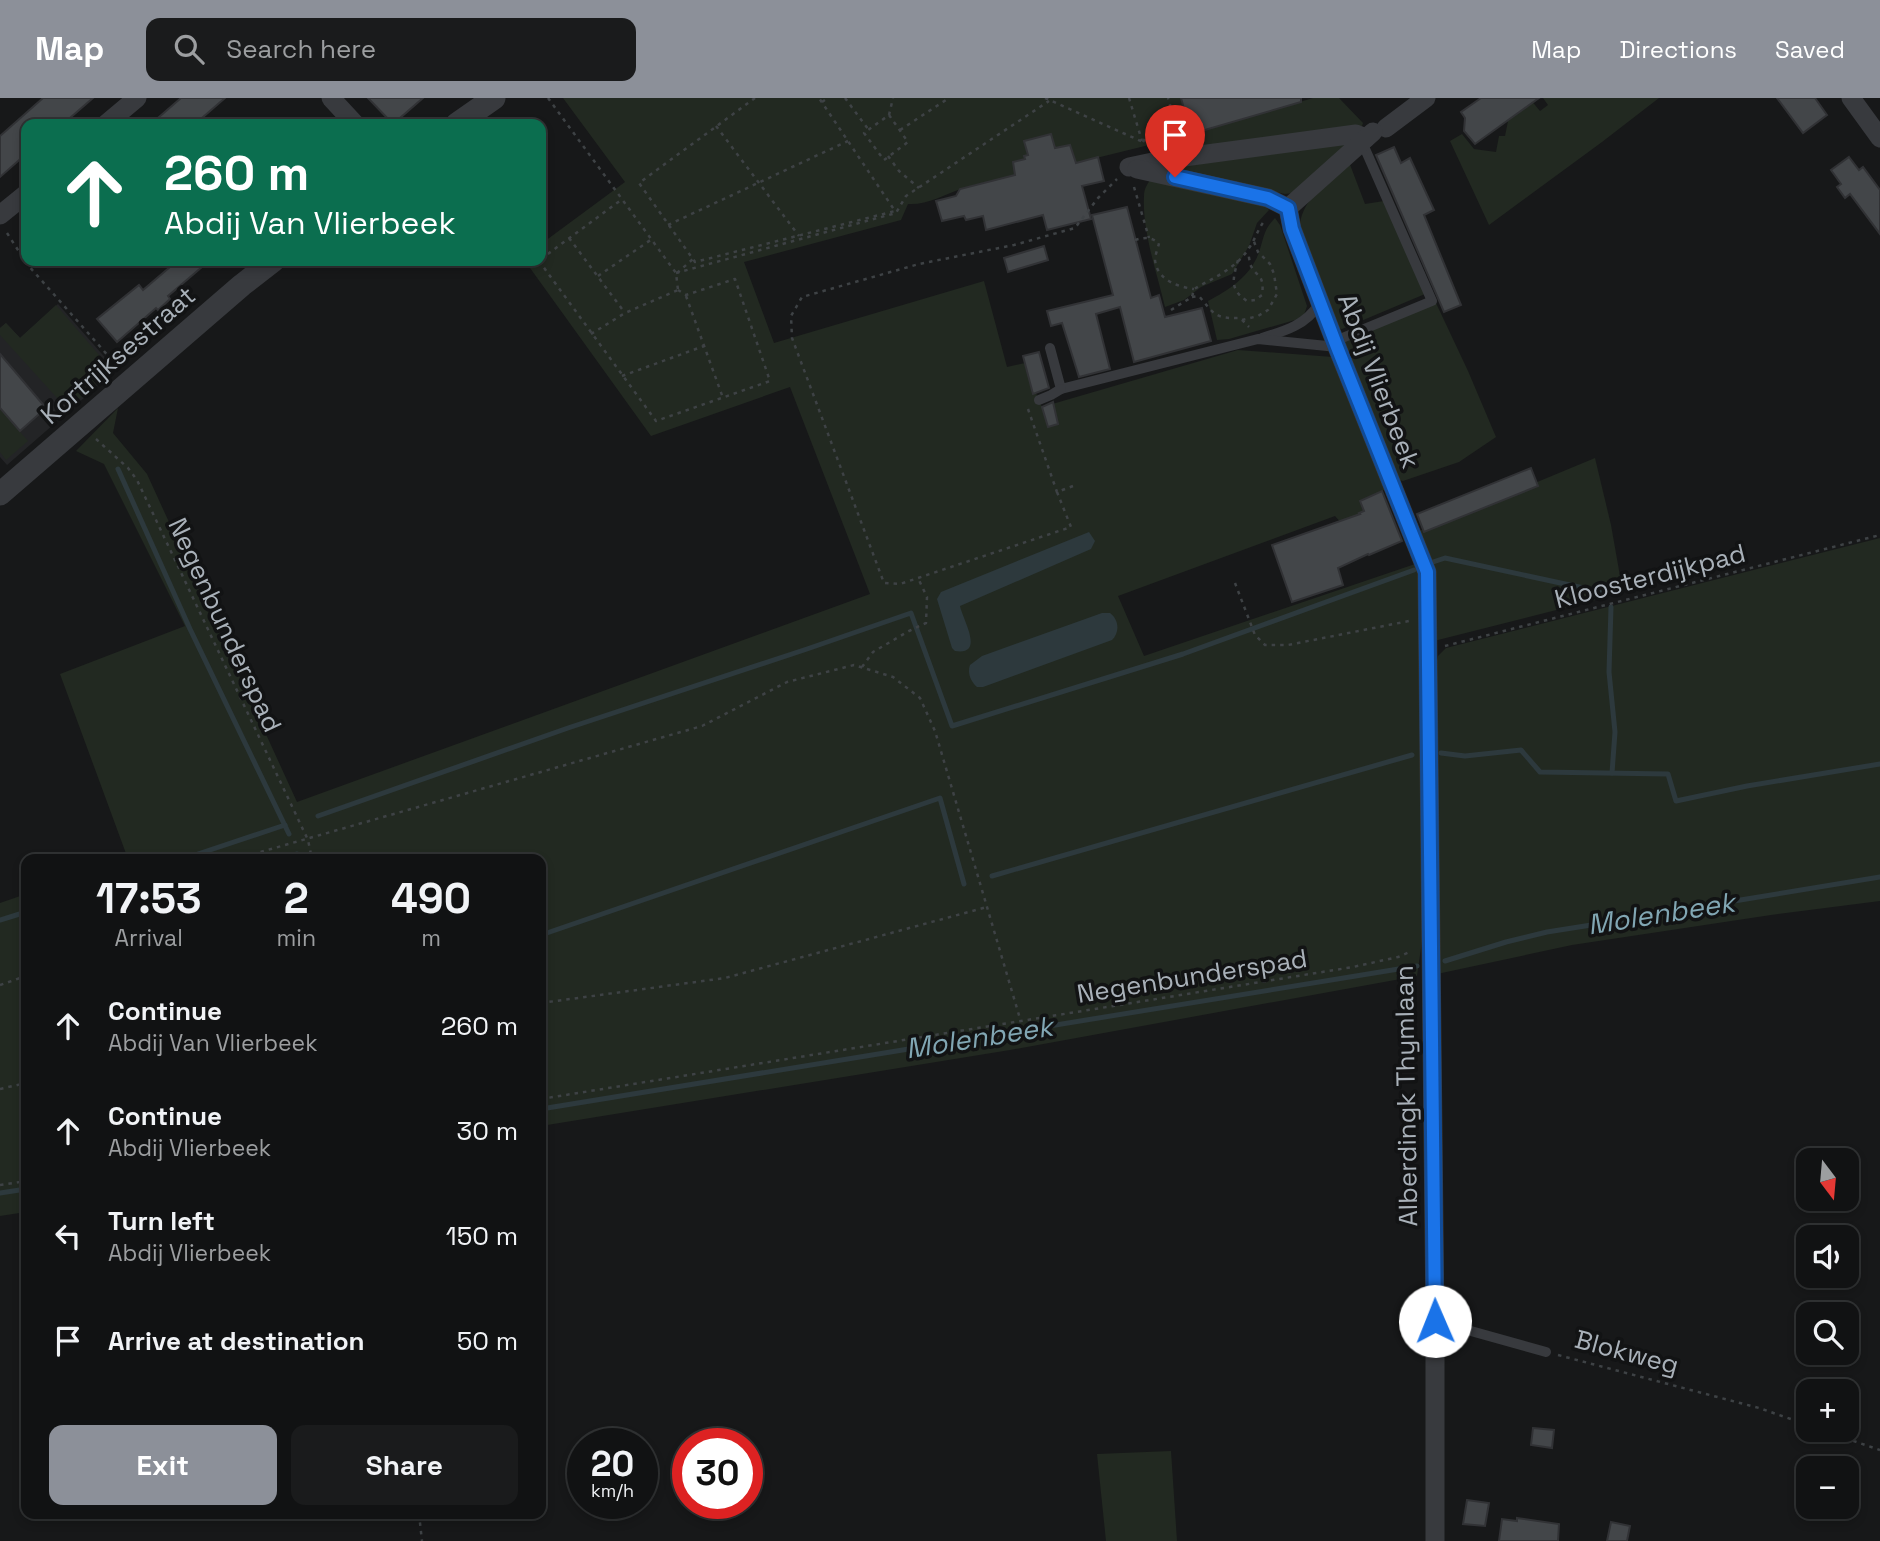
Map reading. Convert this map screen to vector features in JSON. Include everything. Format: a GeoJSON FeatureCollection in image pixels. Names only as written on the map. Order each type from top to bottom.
{"type":"FeatureCollection","features":[{"type":"Feature","properties":{"kind":"street"},"geometry":{"type":"LineString","coordinates":[[112,119],[137,98]]}},
{"type":"Feature","properties":{"kind":"street"},"geometry":{"type":"LineString","coordinates":[[331,98],[350,119]]}},
{"type":"Feature","properties":{"kind":"street"},"geometry":{"type":"LineString","coordinates":[[464,119],[494,98]]}},
{"type":"Feature","properties":{"kind":"street"},"geometry":{"type":"LineString","coordinates":[[1129,167],[1268,198],[1288,208],[1372,135],[1426,98]]}},
{"type":"Feature","properties":{"kind":"street"},"geometry":{"type":"LineString","coordinates":[[1851,98],[1880,138]]}},
{"type":"Feature","properties":{"kind":"street"},"geometry":{"type":"LineString","coordinates":[[1129,167],[1162,160],[1356,134],[1372,135]]}},
{"type":"Feature","properties":{"kind":"street"},"geometry":{"type":"LineString","coordinates":[[2,221],[21,200]]}},
{"type":"Feature","properties":{"kind":"street","name":"Abdij Vlierbeek"},"geometry":{"type":"LineString","coordinates":[[1288,208],[1292,229],[1320,303],[1427,572]]}},
{"type":"Feature","properties":{"kind":"street","name":"Kortrijksestraat"},"geometry":{"type":"LineString","coordinates":[[0,494],[130,380],[267,266]]}},
{"type":"Feature","properties":{"kind":"street","name":"Alberdingk Thymlaan"},"geometry":{"type":"LineString","coordinates":[[1427,572],[1435,1541]]}},
{"type":"Feature","properties":{"kind":"lane"},"geometry":{"type":"LineString","coordinates":[[1258,339],[1336,344],[1432,301],[1372,135]]}},
{"type":"Feature","properties":{"kind":"lane"},"geometry":{"type":"LineString","coordinates":[[1039,400],[1061,389],[1292,328],[1312,315],[1320,303]]}},
{"type":"Feature","properties":{"kind":"lane"},"geometry":{"type":"LineString","coordinates":[[1050,348],[1061,389]]}},
{"type":"Feature","properties":{"kind":"lane","name":"Blokweg"},"geometry":{"type":"LineString","coordinates":[[1435,1321],[1546,1352]]}},
{"type":"Feature","properties":{"kind":"path"},"geometry":{"type":"LineString","coordinates":[[548,98],[676,273],[678,290]]}},
{"type":"Feature","properties":{"kind":"path"},"geometry":{"type":"LineString","coordinates":[[755,98],[639,183],[695,262],[895,211],[819,98]]}},
{"type":"Feature","properties":{"kind":"path"},"geometry":{"type":"LineString","coordinates":[[822,102],[828,98]]}},
{"type":"Feature","properties":{"kind":"path"},"geometry":{"type":"LineString","coordinates":[[845,98],[869,130]]}},
{"type":"Feature","properties":{"kind":"path"},"geometry":{"type":"LineString","coordinates":[[889,115],[908,142],[884,160],[864,134],[889,115],[893,98]]}},
{"type":"Feature","properties":{"kind":"path"},"geometry":{"type":"LineString","coordinates":[[900,130],[949,98]]}},
{"type":"Feature","properties":{"kind":"path"},"geometry":{"type":"LineString","coordinates":[[1045,98],[1143,142]]}},
{"type":"Feature","properties":{"kind":"path"},"geometry":{"type":"LineString","coordinates":[[1129,98],[1143,142]]}},
{"type":"Feature","properties":{"kind":"path"},"geometry":{"type":"LineString","coordinates":[[1143,142],[1146,137],[1177,128],[1168,98]]}},
{"type":"Feature","properties":{"kind":"path"},"geometry":{"type":"LineString","coordinates":[[676,273],[896,213],[906,196],[1049,101]]}},
{"type":"Feature","properties":{"kind":"path"},"geometry":{"type":"LineString","coordinates":[[716,126],[799,236]]}},
{"type":"Feature","properties":{"kind":"path"},"geometry":{"type":"LineString","coordinates":[[668,225],[848,141]]}},
{"type":"Feature","properties":{"kind":"path"},"geometry":{"type":"LineString","coordinates":[[888,156],[899,171],[919,188]]}},
{"type":"Feature","properties":{"kind":"path"},"geometry":{"type":"LineString","coordinates":[[1039,400],[1026,404],[1071,527],[900,584],[884,583],[792,338],[791,316],[802,297],[919,264],[1014,245],[1075,228],[1098,198],[1129,167],[1149,238]]}},
{"type":"Feature","properties":{"kind":"path"},"geometry":{"type":"LineString","coordinates":[[546,256],[621,200]]}},
{"type":"Feature","properties":{"kind":"path"},"geometry":{"type":"LineString","coordinates":[[1135,240],[1153,238],[1159,243],[1155,260],[1167,281],[1180,288],[1194,289],[1228,270],[1248,250],[1259,226],[1272,214],[1288,208]]}},
{"type":"Feature","properties":{"kind":"path"},"geometry":{"type":"LineString","coordinates":[[2,221],[21,255]]}},
{"type":"Feature","properties":{"kind":"path"},"geometry":{"type":"LineString","coordinates":[[569,239],[625,313]]}},
{"type":"Feature","properties":{"kind":"path"},"geometry":{"type":"LineString","coordinates":[[598,276],[652,239]]}},
{"type":"Feature","properties":{"kind":"path"},"geometry":{"type":"LineString","coordinates":[[1242,320],[1268,310],[1277,294],[1270,264],[1258,252],[1253,239]]}},
{"type":"Feature","properties":{"kind":"path"},"geometry":{"type":"LineString","coordinates":[[1238,260],[1234,277],[1237,295],[1247,301],[1255,300],[1262,295],[1263,286],[1261,276],[1250,265],[1248,250]]}},
{"type":"Feature","properties":{"kind":"path"},"geometry":{"type":"LineString","coordinates":[[676,273],[693,259]]}},
{"type":"Feature","properties":{"kind":"path"},"geometry":{"type":"LineString","coordinates":[[28,266],[130,380]]}},
{"type":"Feature","properties":{"kind":"path"},"geometry":{"type":"LineString","coordinates":[[544,266],[656,421],[770,381],[735,279],[686,295]]}},
{"type":"Feature","properties":{"kind":"path"},"geometry":{"type":"LineString","coordinates":[[1192,297],[1194,289]]}},
{"type":"Feature","properties":{"kind":"path"},"geometry":{"type":"LineString","coordinates":[[678,290],[686,295],[723,398]]}},
{"type":"Feature","properties":{"kind":"path"},"geometry":{"type":"LineString","coordinates":[[591,334],[625,313],[678,290]]}},
{"type":"Feature","properties":{"kind":"path"},"geometry":{"type":"LineString","coordinates":[[1171,310],[1192,297],[1199,296],[1215,315],[1240,318],[1258,339]]}},
{"type":"Feature","properties":{"kind":"path"},"geometry":{"type":"LineString","coordinates":[[622,376],[704,346]]}},
{"type":"Feature","properties":{"kind":"path","name":"Negenbunderspad"},"geometry":{"type":"LineString","coordinates":[[80,424],[128,468],[137,480],[308,840],[311,854]]}},
{"type":"Feature","properties":{"kind":"path"},"geometry":{"type":"LineString","coordinates":[[1057,492],[1073,486]]}},
{"type":"Feature","properties":{"kind":"path","name":"Kloosterdijkpad"},"geometry":{"type":"LineString","coordinates":[[1428,651],[1880,535]]}},
{"type":"Feature","properties":{"kind":"path"},"geometry":{"type":"LineString","coordinates":[[862,667],[873,652],[926,624],[926,597],[918,578]]}},
{"type":"Feature","properties":{"kind":"path"},"geometry":{"type":"LineString","coordinates":[[1236,583],[1255,635],[1265,645],[1288,645],[1411,620],[1428,626]]}},
{"type":"Feature","properties":{"kind":"path"},"geometry":{"type":"LineString","coordinates":[[255,854],[702,726],[787,682],[855,665],[893,677],[920,698],[935,731],[1021,1022]]}},
{"type":"Feature","properties":{"kind":"path"},"geometry":{"type":"LineString","coordinates":[[546,1002],[725,978],[987,906]]}},
{"type":"Feature","properties":{"kind":"path","name":"Negenbunderspad"},"geometry":{"type":"LineString","coordinates":[[546,1098],[1353,967],[1398,957],[1431,941]]}},
{"type":"Feature","properties":{"kind":"path"},"geometry":{"type":"LineString","coordinates":[[0,985],[21,978]]}},
{"type":"Feature","properties":{"kind":"path"},"geometry":{"type":"LineString","coordinates":[[0,1089],[21,1084]]}},
{"type":"Feature","properties":{"kind":"path"},"geometry":{"type":"LineString","coordinates":[[0,1185],[21,1182]]}},
{"type":"Feature","properties":{"kind":"path","name":"Blokweg"},"geometry":{"type":"LineString","coordinates":[[1546,1352],[1759,1408],[1796,1421]]}},
{"type":"Feature","properties":{"kind":"path"},"geometry":{"type":"LineString","coordinates":[[1856,1442],[1880,1450]]}},
{"type":"Feature","properties":{"kind":"path"},"geometry":{"type":"LineString","coordinates":[[420,1519],[422,1541]]}},
{"type":"Feature","properties":{"kind":"shaded area"},"geometry":{"type":"Polygon","coordinates":[[[563,98],[1181,98],[1191,134],[1313,98],[1339,98],[1363,123],[1362,126],[1171,152],[1160,152],[1149,145],[1076,163],[1070,146],[1028,155],[1025,159],[1013,162],[1015,175],[967,187],[929,201],[908,204],[901,220],[744,262],[774,343],[984,281],[1007,367],[1025,363],[1033,394],[1036,393],[1042,407],[1238,350],[1333,357],[1386,489],[1359,501],[1366,516],[1343,525],[1335,516],[1118,596],[1144,656],[1418,563],[1423,934],[1417,976],[1010,1050],[546,1125],[546,854],[126,854],[60,674],[185,626],[104,464],[76,451],[118,408],[113,433],[147,474],[297,802],[870,594],[790,387],[651,436],[529,266],[546,266],[546,240],[625,182],[563,98]]]}},
{"type":"Feature","properties":{"kind":"shaded area"},"geometry":{"type":"Polygon","coordinates":[[[1543,98],[1659,98],[1489,225],[1450,141],[1462,134],[1474,149],[1496,152],[1499,136],[1505,136],[1508,121],[1520,112],[1511,99],[1530,99],[1540,111],[1548,105],[1543,98]]]}},
{"type":"Feature","properties":{"kind":"shaded area"},"geometry":{"type":"Polygon","coordinates":[[[1348,144],[1293,193],[1285,194],[1158,167],[1348,144]]]}},
{"type":"Feature","properties":{"kind":"shaded area"},"geometry":{"type":"Polygon","coordinates":[[[1349,162],[1365,204],[1384,201],[1425,294],[1342,329],[1336,328],[1300,225],[1306,206],[1312,198],[1349,162]]]}},
{"type":"Feature","properties":{"kind":"shaded area"},"geometry":{"type":"Polygon","coordinates":[[[1153,176],[1265,206],[1269,210],[1257,223],[1249,246],[1232,274],[1201,287],[1184,300],[1165,307],[1148,238],[1144,209],[1145,190],[1153,176]]]}},
{"type":"Feature","properties":{"kind":"shaded area"},"geometry":{"type":"Polygon","coordinates":[[[1275,218],[1280,225],[1307,306],[1304,315],[1229,339],[1217,340],[1208,301],[1231,287],[1251,268],[1266,230],[1275,218]]]}},
{"type":"Feature","properties":{"kind":"shaded area"},"geometry":{"type":"Polygon","coordinates":[[[1435,301],[1496,437],[1459,462],[1403,481],[1396,479],[1343,344],[1349,335],[1435,301]]]}},
{"type":"Feature","properties":{"kind":"shaded area"},"geometry":{"type":"Polygon","coordinates":[[[58,304],[116,370],[7,465],[0,457],[0,328],[6,323],[20,338],[58,304]]]}},
{"type":"Feature","properties":{"kind":"shaded area"},"geometry":{"type":"Polygon","coordinates":[[[56,305],[112,370],[71,406],[58,399],[0,335],[0,328],[6,323],[20,338],[56,305]]]}},
{"type":"Feature","properties":{"kind":"shaded area"},"geometry":{"type":"Polygon","coordinates":[[[0,409],[28,441],[6,460],[0,452],[0,409]]]}},
{"type":"Feature","properties":{"kind":"shaded area"},"geometry":{"type":"Polygon","coordinates":[[[1595,458],[1623,593],[1434,641],[1417,532],[1595,458]]]}},
{"type":"Feature","properties":{"kind":"shaded area"},"geometry":{"type":"Polygon","coordinates":[[[1089,532],[1095,541],[1091,549],[960,606],[971,642],[969,648],[964,651],[955,651],[952,648],[937,599],[941,592],[1089,532]]]}},
{"type":"Feature","properties":{"kind":"shaded area"},"geometry":{"type":"Polygon","coordinates":[[[1880,538],[1880,901],[1572,945],[1437,974],[1435,669],[1438,656],[1446,648],[1880,538]]]}},
{"type":"Feature","properties":{"kind":"shaded area"},"geometry":{"type":"Polygon","coordinates":[[[1102,613],[1110,613],[1117,623],[1112,640],[983,687],[977,687],[971,680],[970,665],[982,656],[1102,613]]]}},
{"type":"Feature","properties":{"kind":"shaded area"},"geometry":{"type":"Polygon","coordinates":[[[21,896],[21,1213],[0,1216],[0,903],[21,896]]]}},
{"type":"Feature","properties":{"kind":"shaded area"},"geometry":{"type":"Polygon","coordinates":[[[1171,1451],[1177,1541],[1106,1541],[1097,1454],[1171,1451]]]}},
{"type":"Feature","properties":{"kind":"building"},"geometry":{"type":"Polygon","coordinates":[[[43,98],[93,98],[69,119],[21,119],[21,158],[0,177],[0,136],[43,98]]]}},
{"type":"Feature","properties":{"kind":"building"},"geometry":{"type":"Polygon","coordinates":[[[181,98],[225,98],[201,119],[157,119],[181,98]]]}},
{"type":"Feature","properties":{"kind":"building"},"geometry":{"type":"Polygon","coordinates":[[[368,98],[423,98],[399,119],[388,119],[368,98]]]}},
{"type":"Feature","properties":{"kind":"building"},"geometry":{"type":"Polygon","coordinates":[[[1181,98],[1301,98],[1301,102],[1191,134],[1181,98]]]}},
{"type":"Feature","properties":{"kind":"building"},"geometry":{"type":"Polygon","coordinates":[[[1481,98],[1539,98],[1475,144],[1464,131],[1465,118],[1461,112],[1481,98]]]}},
{"type":"Feature","properties":{"kind":"building"},"geometry":{"type":"Polygon","coordinates":[[[1777,98],[1815,98],[1827,115],[1803,133],[1777,98]]]}},
{"type":"Feature","properties":{"kind":"building"},"geometry":{"type":"Polygon","coordinates":[[[1051,134],[1055,148],[1070,145],[1076,163],[1098,157],[1104,181],[1082,186],[1091,219],[1047,230],[1043,215],[986,230],[983,216],[966,220],[964,216],[942,221],[936,201],[956,196],[960,189],[1015,175],[1013,162],[1025,159],[1024,156],[1028,155],[1024,141],[1051,134]]]}},
{"type":"Feature","properties":{"kind":"building"},"geometry":{"type":"Polygon","coordinates":[[[1394,147],[1401,163],[1410,158],[1434,210],[1424,215],[1461,305],[1444,312],[1376,155],[1394,147]]]}},
{"type":"Feature","properties":{"kind":"building"},"geometry":{"type":"Polygon","coordinates":[[[1849,157],[1859,170],[1863,167],[1880,190],[1880,234],[1850,194],[1845,198],[1837,187],[1841,184],[1831,170],[1849,157]]]}},
{"type":"Feature","properties":{"kind":"building"},"geometry":{"type":"Polygon","coordinates":[[[1127,207],[1151,298],[1159,295],[1165,317],[1202,308],[1211,341],[1134,362],[1120,307],[1096,314],[1110,369],[1079,377],[1062,323],[1051,326],[1047,311],[1113,295],[1092,215],[1127,207]]]}},
{"type":"Feature","properties":{"kind":"building"},"geometry":{"type":"Polygon","coordinates":[[[1044,246],[1048,260],[1008,272],[1004,258],[1044,246]]]}},
{"type":"Feature","properties":{"kind":"building"},"geometry":{"type":"Polygon","coordinates":[[[171,266],[203,266],[168,296],[170,299],[158,310],[156,308],[117,342],[97,319],[139,285],[143,290],[171,266]]]}},
{"type":"Feature","properties":{"kind":"building"},"geometry":{"type":"Polygon","coordinates":[[[1039,352],[1049,388],[1033,394],[1023,356],[1039,352]]]}},
{"type":"Feature","properties":{"kind":"building"},"geometry":{"type":"Polygon","coordinates":[[[0,354],[46,408],[20,431],[0,408],[0,354]]]}},
{"type":"Feature","properties":{"kind":"building"},"geometry":{"type":"Polygon","coordinates":[[[1053,402],[1058,424],[1048,427],[1042,407],[1053,402]]]}},
{"type":"Feature","properties":{"kind":"building"},"geometry":{"type":"Polygon","coordinates":[[[1531,468],[1538,486],[1424,532],[1417,514],[1531,468]]]}},
{"type":"Feature","properties":{"kind":"building"},"geometry":{"type":"Polygon","coordinates":[[[1382,491],[1402,541],[1338,568],[1343,585],[1292,602],[1272,545],[1360,514],[1364,511],[1360,501],[1382,491]]]}},
{"type":"Feature","properties":{"kind":"building"},"geometry":{"type":"Polygon","coordinates":[[[1533,1428],[1554,1430],[1552,1448],[1531,1445],[1533,1428]]]}},
{"type":"Feature","properties":{"kind":"building"},"geometry":{"type":"Polygon","coordinates":[[[1467,1500],[1489,1503],[1485,1526],[1463,1524],[1467,1500]]]}},
{"type":"Feature","properties":{"kind":"building"},"geometry":{"type":"Polygon","coordinates":[[[1517,1518],[1559,1524],[1558,1541],[1499,1541],[1502,1519],[1517,1521],[1517,1518]]]}},
{"type":"Feature","properties":{"kind":"building"},"geometry":{"type":"Polygon","coordinates":[[[1611,1522],[1630,1526],[1627,1541],[1607,1541],[1611,1522]]]}},
{"type":"Feature","properties":{"kind":"waterway"},"geometry":{"type":"LineString","coordinates":[[118,469],[190,629],[289,834]]}},
{"type":"Feature","properties":{"kind":"waterway"},"geometry":{"type":"LineString","coordinates":[[1430,563],[1445,558],[1607,593]]}},
{"type":"Feature","properties":{"kind":"waterway"},"geometry":{"type":"LineString","coordinates":[[318,816],[568,728],[911,613],[952,726],[1183,654],[1414,570]]}},
{"type":"Feature","properties":{"kind":"waterway"},"geometry":{"type":"LineString","coordinates":[[1611,607],[1609,672],[1615,732],[1612,773]]}},
{"type":"Feature","properties":{"kind":"waterway"},"geometry":{"type":"LineString","coordinates":[[1441,753],[1465,756],[1521,750],[1540,772],[1668,774],[1676,801],[1880,764]]}},
{"type":"Feature","properties":{"kind":"waterway"},"geometry":{"type":"LineString","coordinates":[[992,876],[1412,755]]}},
{"type":"Feature","properties":{"kind":"waterway"},"geometry":{"type":"LineString","coordinates":[[546,933],[940,798],[964,884]]}},
{"type":"Feature","properties":{"kind":"waterway"},"geometry":{"type":"LineString","coordinates":[[198,854],[285,825]]}},
{"type":"Feature","properties":{"kind":"waterway","name":"Molenbeek"},"geometry":{"type":"LineString","coordinates":[[1445,961],[1547,932],[1880,877]]}},
{"type":"Feature","properties":{"kind":"waterway"},"geometry":{"type":"LineString","coordinates":[[0,920],[21,914]]}},
{"type":"Feature","properties":{"kind":"waterway","name":"Molenbeek"},"geometry":{"type":"LineString","coordinates":[[546,1108],[1417,966]]}},
{"type":"Feature","properties":{"kind":"waterway","name":"Molenbeek"},"geometry":{"type":"LineString","coordinates":[[0,1193],[21,1190]]}},
{"type":"Feature","properties":{"kind":"route"},"geometry":{"type":"LineString","coordinates":[[1175,177],[1268,198],[1288,208],[1292,229],[1337,347],[1427,572],[1435,1321]]}}]}
